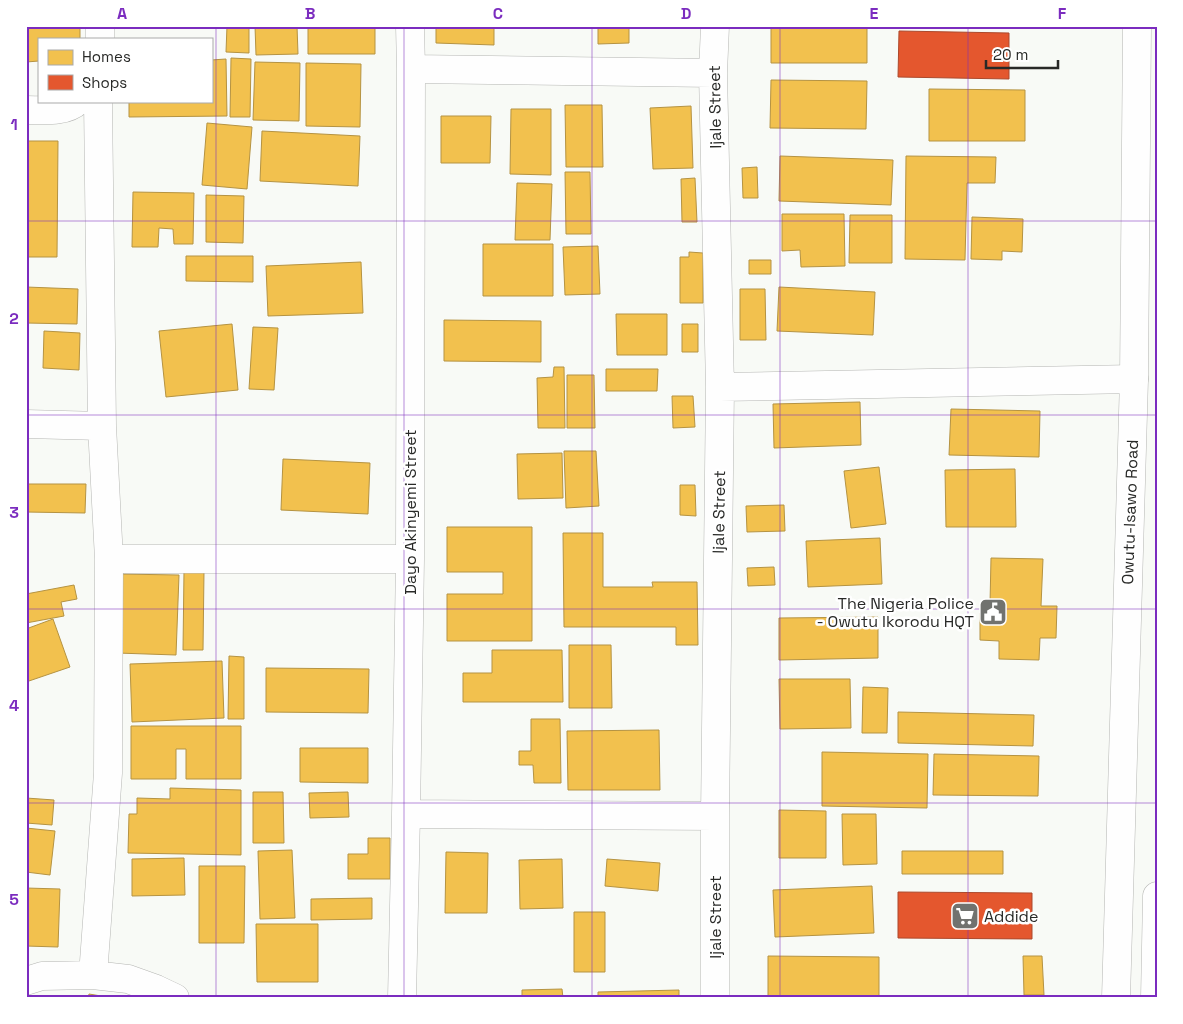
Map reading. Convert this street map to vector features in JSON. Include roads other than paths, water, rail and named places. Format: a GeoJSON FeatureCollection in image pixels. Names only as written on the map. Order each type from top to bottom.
{"type":"FeatureCollection","features":[{"type":"Feature","properties":{"kind":"street","name":"Dayo Akinyemi Street"},"geometry":{"type":"LineString","coordinates":[[402,998],[410,558],[410,26]]}},
{"type":"Feature","properties":{"kind":"street","name":"Ijale Street"},"geometry":{"type":"LineString","coordinates":[[715,26],[713,73],[720,387],[715,998]]}},
{"type":"Feature","properties":{"kind":"street","name":"Owutu-Isawo Road"},"geometry":{"type":"LineString","coordinates":[[1116,998],[1134,379],[1137,26]]}},
{"type":"Feature","properties":{"kind":"street"},"geometry":{"type":"LineString","coordinates":[[411,69],[713,73]]}},
{"type":"Feature","properties":{"kind":"street"},"geometry":{"type":"LineString","coordinates":[[26,110],[59,110],[74,105],[77,102]]}},
{"type":"Feature","properties":{"kind":"street"},"geometry":{"type":"LineString","coordinates":[[93,975],[108,773],[109,559],[102,426],[98,102]]}},
{"type":"Feature","properties":{"kind":"street"},"geometry":{"type":"LineString","coordinates":[[720,387],[1134,379]]}},
{"type":"Feature","properties":{"kind":"street"},"geometry":{"type":"LineString","coordinates":[[26,424],[102,426]]}},
{"type":"Feature","properties":{"kind":"street"},"geometry":{"type":"LineString","coordinates":[[109,559],[410,558]]}},
{"type":"Feature","properties":{"kind":"street"},"geometry":{"type":"LineString","coordinates":[[406,814],[715,816]]}},
{"type":"Feature","properties":{"kind":"street"},"geometry":{"type":"LineString","coordinates":[[1155,998],[1157,896]]}},
{"type":"Feature","properties":{"kind":"street"},"geometry":{"type":"LineString","coordinates":[[26,981],[42,976],[93,975],[128,979],[156,988],[175,998]]}},
{"type":"Feature","properties":{"kind":"place","name":"The Nigeria Police - Owutu Ikorodu HQT"},"geometry":{"type":"Point","coordinates":[993,612]}},
{"type":"Feature","properties":{"kind":"place","name":"Addide"},"geometry":{"type":"Point","coordinates":[965,916]}}]}
